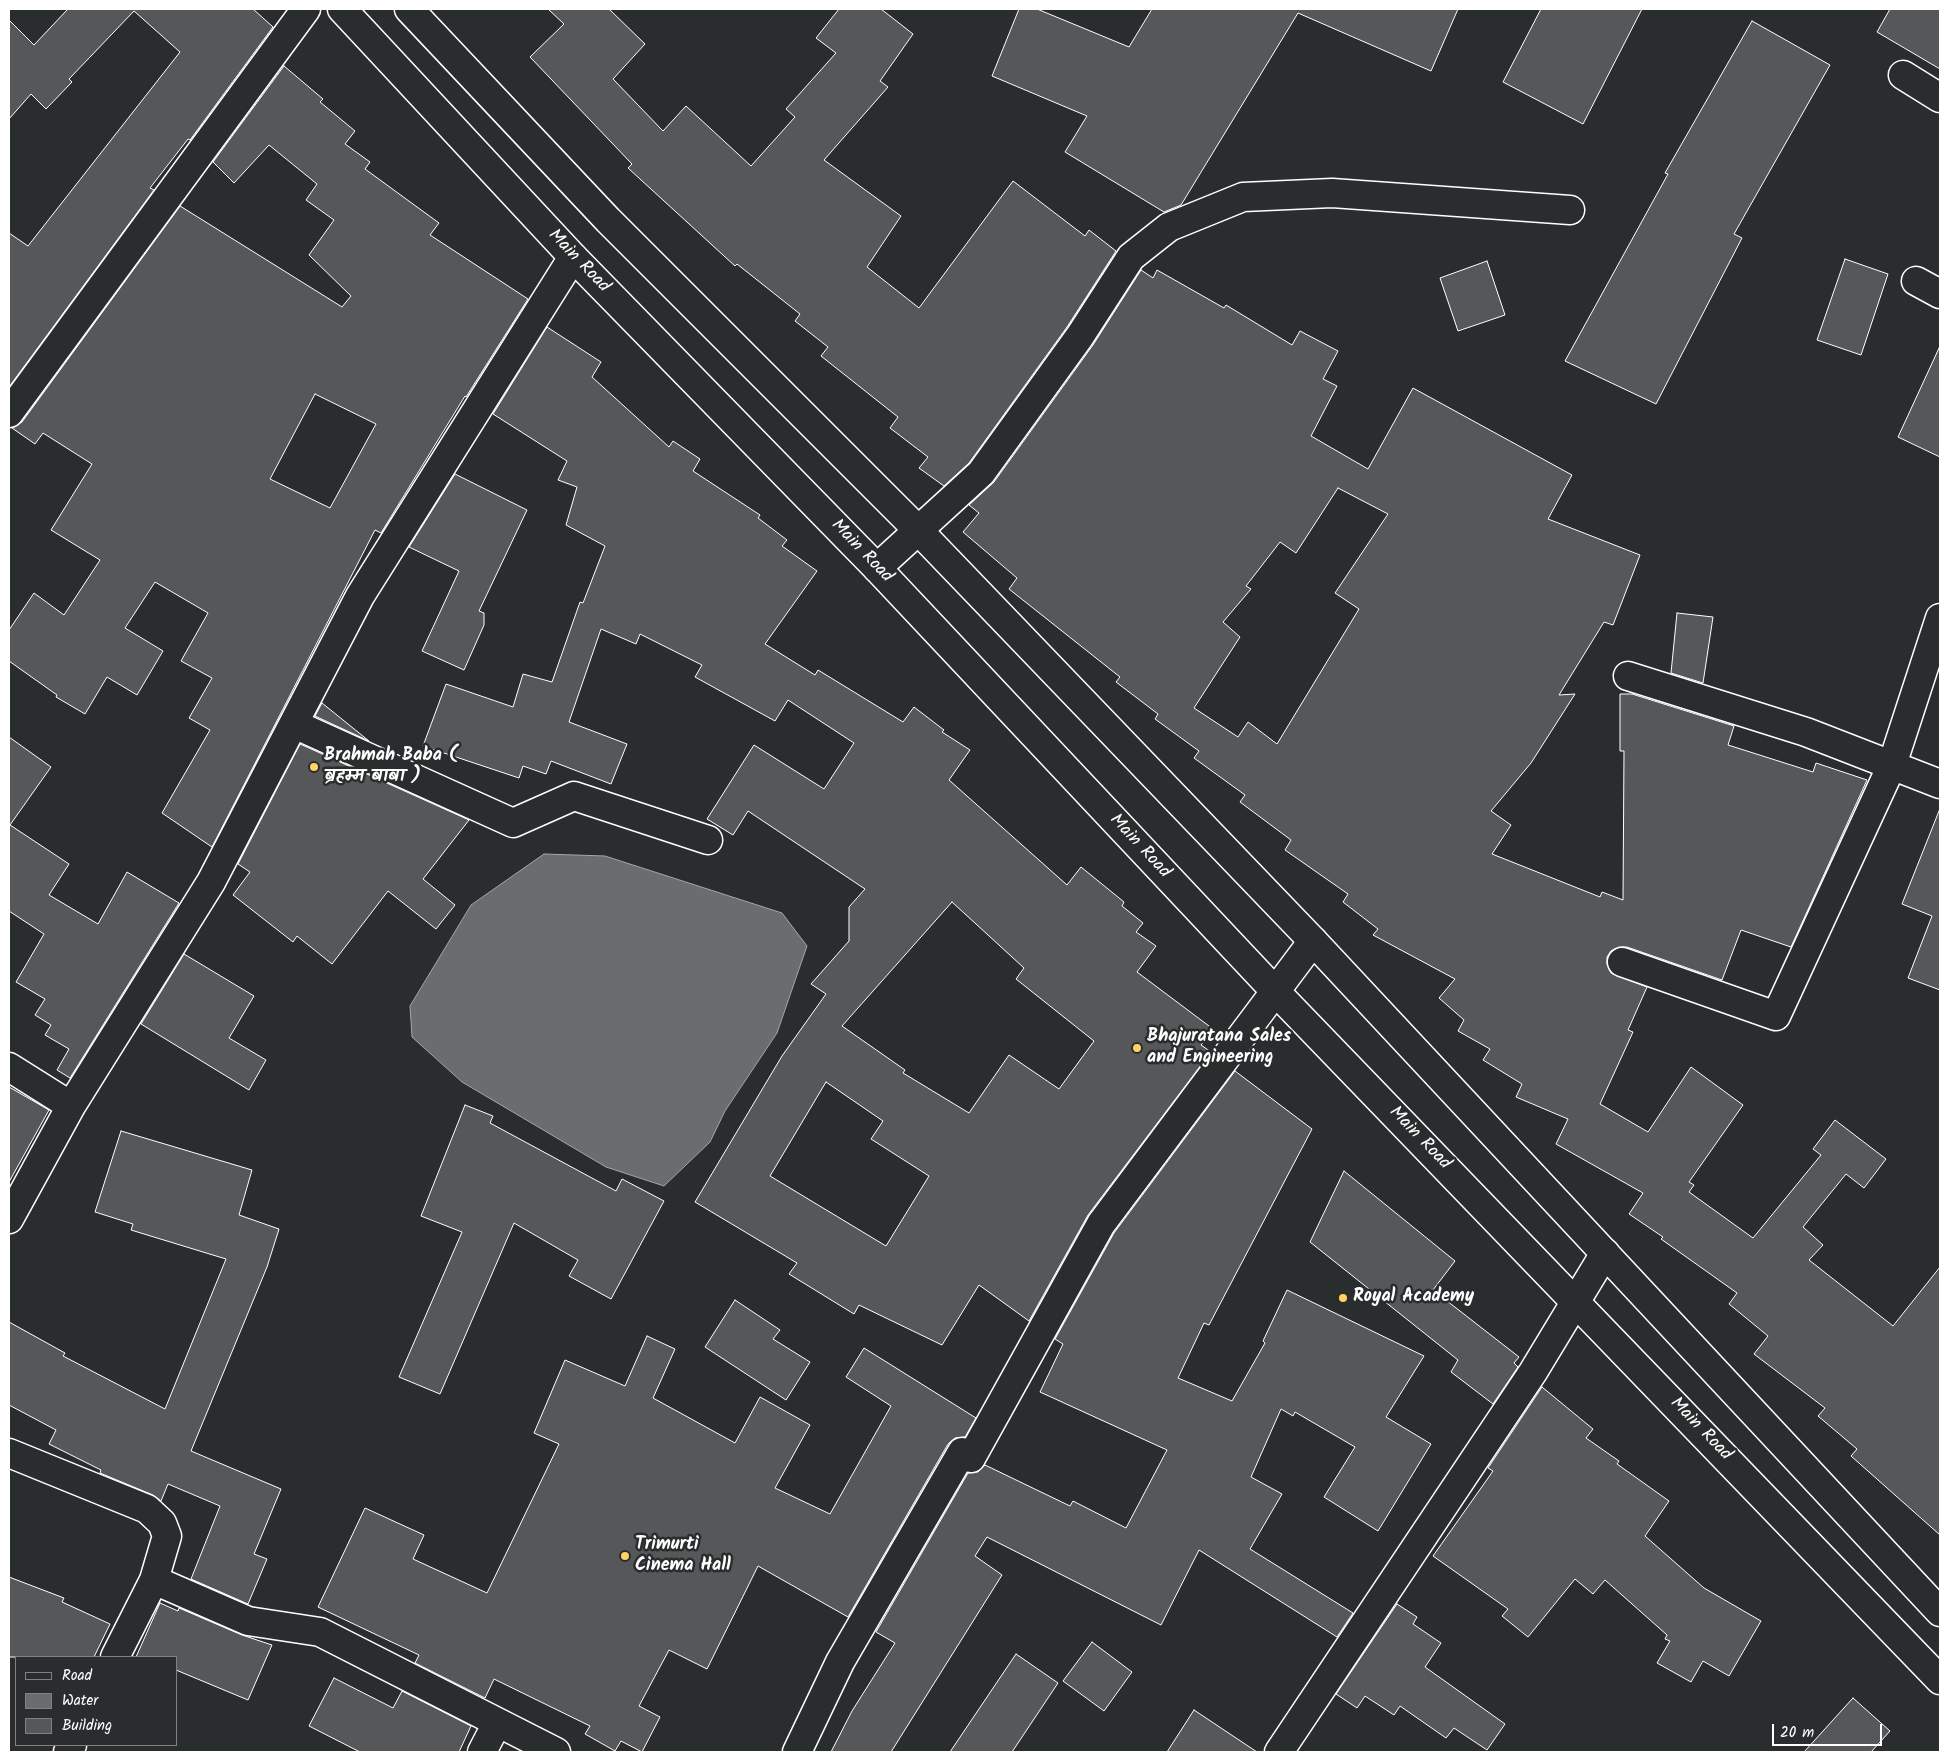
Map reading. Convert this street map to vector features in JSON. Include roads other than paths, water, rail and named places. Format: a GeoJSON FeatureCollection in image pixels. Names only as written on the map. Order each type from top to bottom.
{"type":"FeatureCollection","features":[{"type":"Feature","properties":{"kind":"street"},"geometry":{"type":"LineString","coordinates":[[9,412],[306,9]]}},
{"type":"Feature","properties":{"kind":"street","name":"Main Road"},"geometry":{"type":"LineString","coordinates":[[342,9],[573,257],[877,568],[1275,991],[1940,1680]]}},
{"type":"Feature","properties":{"kind":"street"},"geometry":{"type":"LineString","coordinates":[[409,9],[608,220],[917,529],[1313,941],[1940,1612]]}},
{"type":"Feature","properties":{"kind":"street"},"geometry":{"type":"LineString","coordinates":[[1903,75],[1940,98]]}},
{"type":"Feature","properties":{"kind":"street"},"geometry":{"type":"LineString","coordinates":[[877,568],[917,529],[980,473],[1080,336],[1131,257],[1169,227],[1243,197],[1332,193],[1570,210]]}},
{"type":"Feature","properties":{"kind":"street"},"geometry":{"type":"LineString","coordinates":[[9,1219],[71,1106],[211,882],[360,596],[573,257]]}},
{"type":"Feature","properties":{"kind":"street"},"geometry":{"type":"LineString","coordinates":[[1916,281],[1940,294]]}},
{"type":"Feature","properties":{"kind":"street"},"geometry":{"type":"LineString","coordinates":[[1622,962],[1776,1016],[1892,766],[1940,618]]}},
{"type":"Feature","properties":{"kind":"street"},"geometry":{"type":"LineString","coordinates":[[1628,676],[1806,732],[1940,784]]}},
{"type":"Feature","properties":{"kind":"street"},"geometry":{"type":"LineString","coordinates":[[294,724],[513,824],[574,796],[708,840]]}},
{"type":"Feature","properties":{"kind":"street"},"geometry":{"type":"LineString","coordinates":[[797,1752],[840,1662],[962,1452],[971,1458],[1101,1224],[1313,941]]}},
{"type":"Feature","properties":{"kind":"street"},"geometry":{"type":"LineString","coordinates":[[9,1067],[71,1106]]}},
{"type":"Feature","properties":{"kind":"street"},"geometry":{"type":"LineString","coordinates":[[1279,1752],[1533,1372],[1605,1253]]}},
{"type":"Feature","properties":{"kind":"street"},"geometry":{"type":"LineString","coordinates":[[9,1453],[147,1509],[162,1523],[167,1536],[154,1580],[116,1656]]}},
{"type":"Feature","properties":{"kind":"street"},"geometry":{"type":"LineString","coordinates":[[154,1580],[248,1621],[320,1632],[497,1724],[556,1752]]}},
{"type":"Feature","properties":{"kind":"street"},"geometry":{"type":"LineString","coordinates":[[482,1752],[497,1724]]}},
{"type":"Feature","properties":{"kind":"water"},"geometry":{"type":"Polygon","coordinates":[[[544,854],[605,856],[782,913],[807,946],[777,1033],[725,1111],[710,1142],[664,1186],[606,1167],[462,1082],[412,1037],[410,1006],[471,905],[544,854]]]}},
{"type":"Feature","properties":{"kind":"place","name":"Brahmah Baba ( ब्रहम्म बाबा )"},"geometry":{"type":"Point","coordinates":[314,767]}},
{"type":"Feature","properties":{"kind":"place","name":"Bhajuratana Sales and Engineering"},"geometry":{"type":"Point","coordinates":[1137,1048]}},
{"type":"Feature","properties":{"kind":"place","name":"Royal Academy"},"geometry":{"type":"Point","coordinates":[1343,1298]}},
{"type":"Feature","properties":{"kind":"place","name":"Trimurti Cinema Hall"},"geometry":{"type":"Point","coordinates":[625,1556]}}]}
